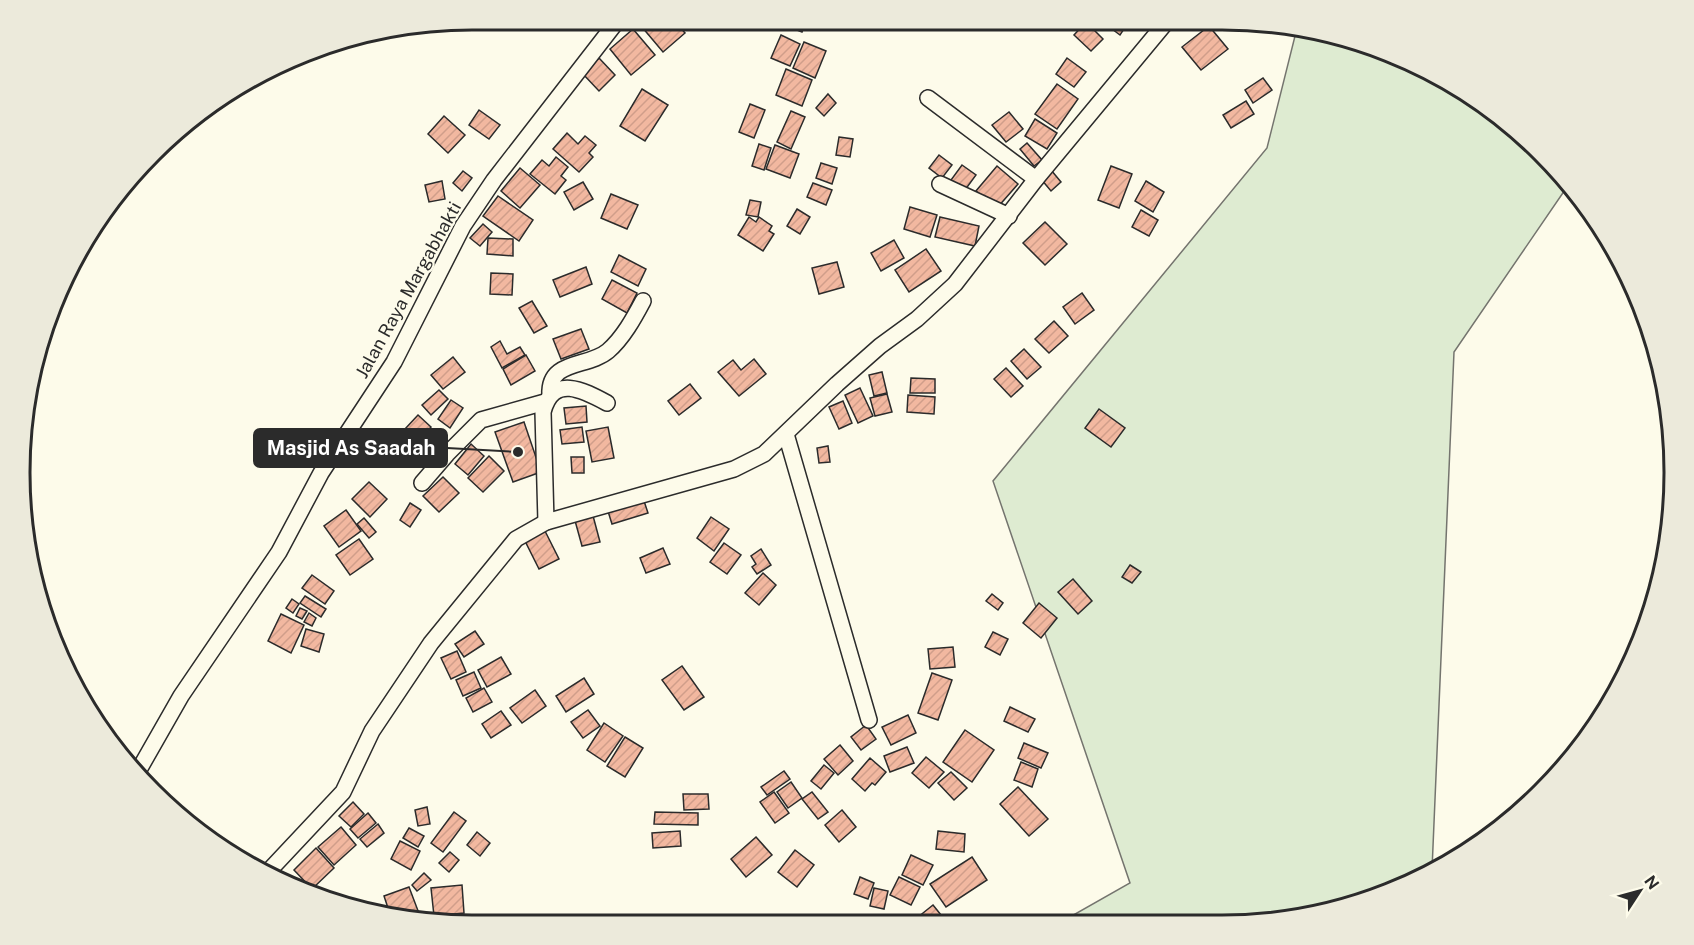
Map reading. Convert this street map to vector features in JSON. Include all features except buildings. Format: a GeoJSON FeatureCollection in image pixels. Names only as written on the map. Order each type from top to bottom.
{"type":"FeatureCollection","features":[{"type":"Feature","properties":{"kind":"street","name":"Jalan Raya Margabhakti"},"geometry":{"type":"LineString","coordinates":[[141,765],[181,696],[279,552],[321,472],[394,362],[463,226],[494,180],[610,30]]}},
{"type":"Feature","properties":{"kind":"street"},"geometry":{"type":"LineString","coordinates":[[273,867],[343,792],[372,731],[453,615],[516,538],[546,522],[734,469],[764,454],[837,384],[880,346],[917,319],[955,284],[1036,179],[1160,30]]}},
{"type":"Feature","properties":{"kind":"street"},"geometry":{"type":"LineString","coordinates":[[927,99],[1036,179]]}},
{"type":"Feature","properties":{"kind":"street"},"geometry":{"type":"LineString","coordinates":[[940,184],[1009,216]]}},
{"type":"Feature","properties":{"kind":"street"},"geometry":{"type":"LineString","coordinates":[[546,522],[543,412],[548,398],[549,384],[558,371],[577,363],[596,359],[609,350],[633,319],[643,301]]}},
{"type":"Feature","properties":{"kind":"street"},"geometry":{"type":"LineString","coordinates":[[422,483],[481,420],[548,398],[565,388],[584,391],[607,403]]}},
{"type":"Feature","properties":{"kind":"street"},"geometry":{"type":"LineString","coordinates":[[786,434],[869,720]]}},
{"type":"Feature","properties":{"kind":"green space"},"geometry":{"type":"Polygon","coordinates":[[[1295,37],[1364,53],[1443,89],[1491,121],[1534,160],[1564,192],[1454,352],[1432,861],[1364,892],[1279,911],[1222,915],[1073,915],[1130,883],[993,481],[1267,148],[1295,37]]]}},
{"type":"Feature","properties":{"kind":"place","name":"Masjid As Saadah"},"geometry":{"type":"Point","coordinates":[518,452]}}]}
